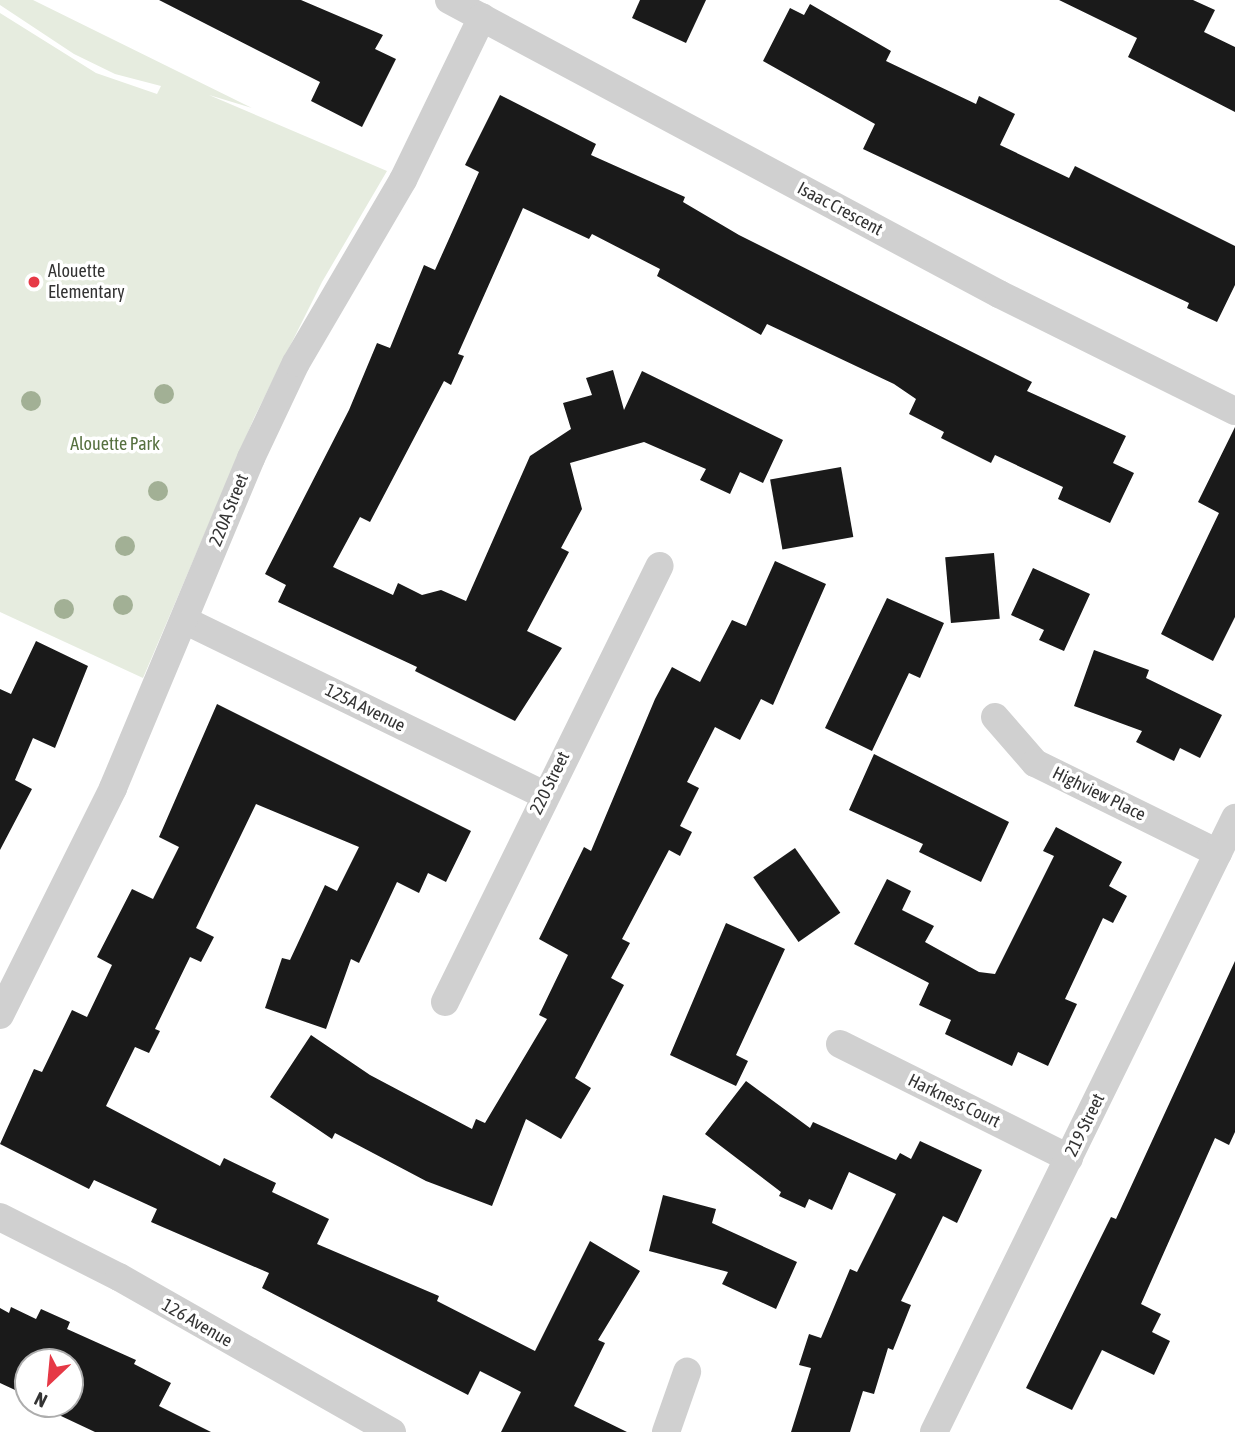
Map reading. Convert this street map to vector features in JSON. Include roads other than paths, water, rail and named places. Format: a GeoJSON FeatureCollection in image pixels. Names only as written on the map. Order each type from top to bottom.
{"type":"FeatureCollection","features":[{"type":"Feature","properties":{"kind":"street","name":"Isaac Crescent"},"geometry":{"type":"LineString","coordinates":[[449,0],[987,288],[1235,411]]}},
{"type":"Feature","properties":{"kind":"street","name":"220A Street"},"geometry":{"type":"LineString","coordinates":[[0,1015],[113,788],[290,375],[348,267],[403,180],[482,17]]}},
{"type":"Feature","properties":{"kind":"street","name":"220 Street"},"geometry":{"type":"LineString","coordinates":[[445,1002],[544,795],[660,566]]}},
{"type":"Feature","properties":{"kind":"street","name":"125A Avenue"},"geometry":{"type":"LineString","coordinates":[[186,621],[544,795]]}},
{"type":"Feature","properties":{"kind":"street","name":"Highview Place"},"geometry":{"type":"LineString","coordinates":[[995,716],[1035,763],[1218,853]]}},
{"type":"Feature","properties":{"kind":"street","name":"219 Street"},"geometry":{"type":"LineString","coordinates":[[934,1432],[1235,818]]}},
{"type":"Feature","properties":{"kind":"street","name":"Harkness Court"},"geometry":{"type":"LineString","coordinates":[[840,1044],[1069,1158]]}},
{"type":"Feature","properties":{"kind":"street","name":"126 Avenue"},"geometry":{"type":"LineString","coordinates":[[0,1217],[119,1277],[392,1432]]}},
{"type":"Feature","properties":{"kind":"street"},"geometry":{"type":"LineString","coordinates":[[666,1432],[687,1372]]}},
{"type":"Feature","properties":{"kind":"place","name":"Alouette Elementary"},"geometry":{"type":"Point","coordinates":[34,282]}},
{"type":"Feature","properties":{"kind":"park label","name":"Alouette Park"},"geometry":{"type":"Point","coordinates":[115,444]}}]}
